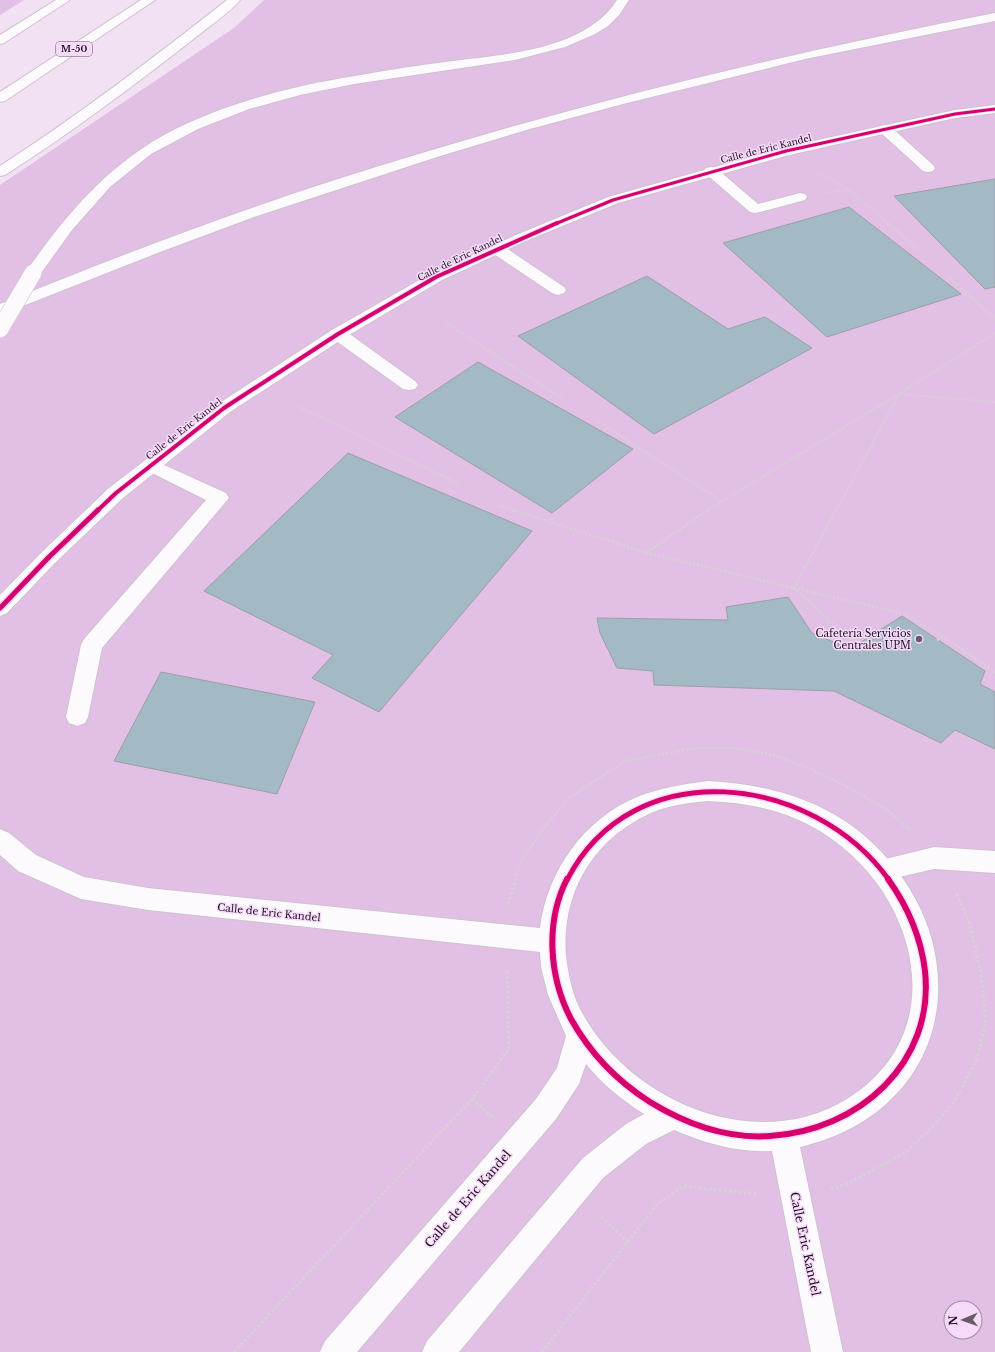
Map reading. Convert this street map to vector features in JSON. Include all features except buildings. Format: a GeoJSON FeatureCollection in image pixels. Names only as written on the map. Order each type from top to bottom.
{"type":"FeatureCollection","features":[{"type":"Feature","properties":{"kind":"main road"},"geometry":{"type":"LineString","coordinates":[[0,40],[64,0]]}},
{"type":"Feature","properties":{"kind":"main road","name":"M-50"},"geometry":{"type":"LineString","coordinates":[[0,98],[149,0]]}},
{"type":"Feature","properties":{"kind":"main road"},"geometry":{"type":"LineString","coordinates":[[0,172],[42,146],[149,68],[234,0]]}},
{"type":"Feature","properties":{"kind":"main road"},"geometry":{"type":"LineString","coordinates":[[149,68],[188,48],[247,0]]}},
{"type":"Feature","properties":{"kind":"main road"},"geometry":{"type":"LineString","coordinates":[[0,329],[33,273],[73,217],[106,183],[143,153],[179,132],[216,116],[248,105],[321,86],[539,51],[583,36],[612,18],[623,0]]}},
{"type":"Feature","properties":{"kind":"main road"},"geometry":{"type":"LineString","coordinates":[[0,310],[102,269],[248,214],[409,161],[557,117],[707,78],[939,27],[995,17]]}},
{"type":"Feature","properties":{"kind":"main road","name":"Calle de Eric Kandel"},"geometry":{"type":"LineString","coordinates":[[0,608],[49,557],[110,498],[224,408],[338,334],[436,277],[497,249],[613,200],[786,151],[955,114],[995,109]]}},
{"type":"Feature","properties":{"kind":"main road"},"geometry":{"type":"LineString","coordinates":[[885,129],[928,168]]}},
{"type":"Feature","properties":{"kind":"main road"},"geometry":{"type":"LineString","coordinates":[[711,171],[755,209],[800,197]]}},
{"type":"Feature","properties":{"kind":"main road"},"geometry":{"type":"LineString","coordinates":[[497,249],[558,290]]}},
{"type":"Feature","properties":{"kind":"main road"},"geometry":{"type":"LineString","coordinates":[[338,334],[409,385]]}},
{"type":"Feature","properties":{"kind":"main road"},"geometry":{"type":"LineString","coordinates":[[77,717],[92,645],[219,498],[151,465]]}},
{"type":"Feature","properties":{"kind":"main road"},"geometry":{"type":"LineString","coordinates":[[730,792],[774,799],[793,806],[827,823],[848,837],[882,870],[898,892],[917,929],[926,967],[925,1010],[918,1037],[905,1063],[884,1089],[863,1106],[842,1118],[816,1128],[783,1135],[745,1135],[716,1130],[690,1123],[672,1116],[640,1096],[615,1077],[592,1052],[580,1034],[562,998],[557,983],[552,941],[554,914],[560,892],[570,870],[584,849],[597,835],[615,821],[638,808],[663,798],[684,794],[730,792]]}},
{"type":"Feature","properties":{"kind":"main road","name":"Calle de Eric Kandel"},"geometry":{"type":"LineString","coordinates":[[0,840],[27,863],[81,888],[148,899],[552,941]]}},
{"type":"Feature","properties":{"kind":"main road"},"geometry":{"type":"LineString","coordinates":[[882,870],[934,858],[995,862]]}},
{"type":"Feature","properties":{"kind":"main road","name":"Calle de Eric Kandel"},"geometry":{"type":"LineString","coordinates":[[336,1352],[546,1109],[569,1074],[580,1034]]}},
{"type":"Feature","properties":{"kind":"main road"},"geometry":{"type":"LineString","coordinates":[[438,1352],[593,1168],[636,1134],[672,1116]]}},
{"type":"Feature","properties":{"kind":"main road","name":"Calle Eric Kandel"},"geometry":{"type":"LineString","coordinates":[[783,1135],[827,1352]]}},
{"type":"Feature","properties":{"kind":"path"},"geometry":{"type":"LineString","coordinates":[[800,197],[849,190],[918,249]]}},
{"type":"Feature","properties":{"kind":"path"},"geometry":{"type":"LineString","coordinates":[[948,276],[995,319]]}},
{"type":"Feature","properties":{"kind":"path"},"geometry":{"type":"LineString","coordinates":[[445,322],[563,399]]}},
{"type":"Feature","properties":{"kind":"path"},"geometry":{"type":"LineString","coordinates":[[647,553],[721,501],[900,394],[995,333]]}},
{"type":"Feature","properties":{"kind":"path"},"geometry":{"type":"LineString","coordinates":[[900,394],[995,402]]}},
{"type":"Feature","properties":{"kind":"path"},"geometry":{"type":"LineString","coordinates":[[794,588],[900,394]]}},
{"type":"Feature","properties":{"kind":"path"},"geometry":{"type":"LineString","coordinates":[[300,407],[459,484]]}},
{"type":"Feature","properties":{"kind":"path"},"geometry":{"type":"LineString","coordinates":[[596,420],[721,501]]}},
{"type":"Feature","properties":{"kind":"path"},"geometry":{"type":"LineString","coordinates":[[500,506],[647,553],[904,614],[944,636],[995,672]]}},
{"type":"Feature","properties":{"kind":"path"},"geometry":{"type":"LineString","coordinates":[[794,588],[846,636]]}},
{"type":"Feature","properties":{"kind":"path"},"geometry":{"type":"LineString","coordinates":[[937,640],[944,636]]}},
{"type":"Feature","properties":{"kind":"path"},"geometry":{"type":"LineString","coordinates":[[234,1352],[472,1099],[509,1049],[507,967],[504,936],[508,903],[521,861],[545,826],[570,796],[626,761],[696,748],[737,748],[773,755],[808,768],[850,788],[886,808],[917,836],[950,879],[968,922],[981,973],[986,1024],[976,1061],[956,1099],[936,1123],[906,1152],[847,1184],[828,1190]]}},
{"type":"Feature","properties":{"kind":"path"},"geometry":{"type":"LineString","coordinates":[[542,1352],[657,1204],[684,1186],[760,1194]]}},
{"type":"Feature","properties":{"kind":"shaded area"},"geometry":{"type":"Polygon","coordinates":[[[0,0],[24,0],[0,15],[0,0]]]}},
{"type":"Feature","properties":{"kind":"shaded area"},"geometry":{"type":"Polygon","coordinates":[[[264,0],[995,0],[995,1352],[0,1352],[0,185],[234,28],[264,0]]]}},
{"type":"Feature","properties":{"kind":"cycle path"},"geometry":{"type":"LineString","coordinates":[[0,608],[49,557],[116,493],[224,408],[338,334],[436,277],[521,238],[613,200],[786,151],[955,114],[995,109]]}},
{"type":"Feature","properties":{"kind":"cycle path"},"geometry":{"type":"LineString","coordinates":[[708,791],[742,793],[775,800],[805,811],[833,826],[858,845],[880,868],[899,894],[913,922],[923,952],[926,984],[926,996],[922,1020],[914,1043],[903,1064],[885,1086],[860,1107],[833,1122],[802,1132],[785,1135],[753,1136],[720,1132],[689,1122],[674,1115],[644,1098],[614,1074],[600,1060],[577,1030],[561,995],[554,967],[552,940],[555,913],[562,887],[575,864],[591,842],[612,824],[636,809],[662,799],[708,791]]}},
{"type":"Feature","properties":{"kind":"place","name":"Cafetería Servicios Centrales UPM"},"geometry":{"type":"Point","coordinates":[919,639]}}]}
